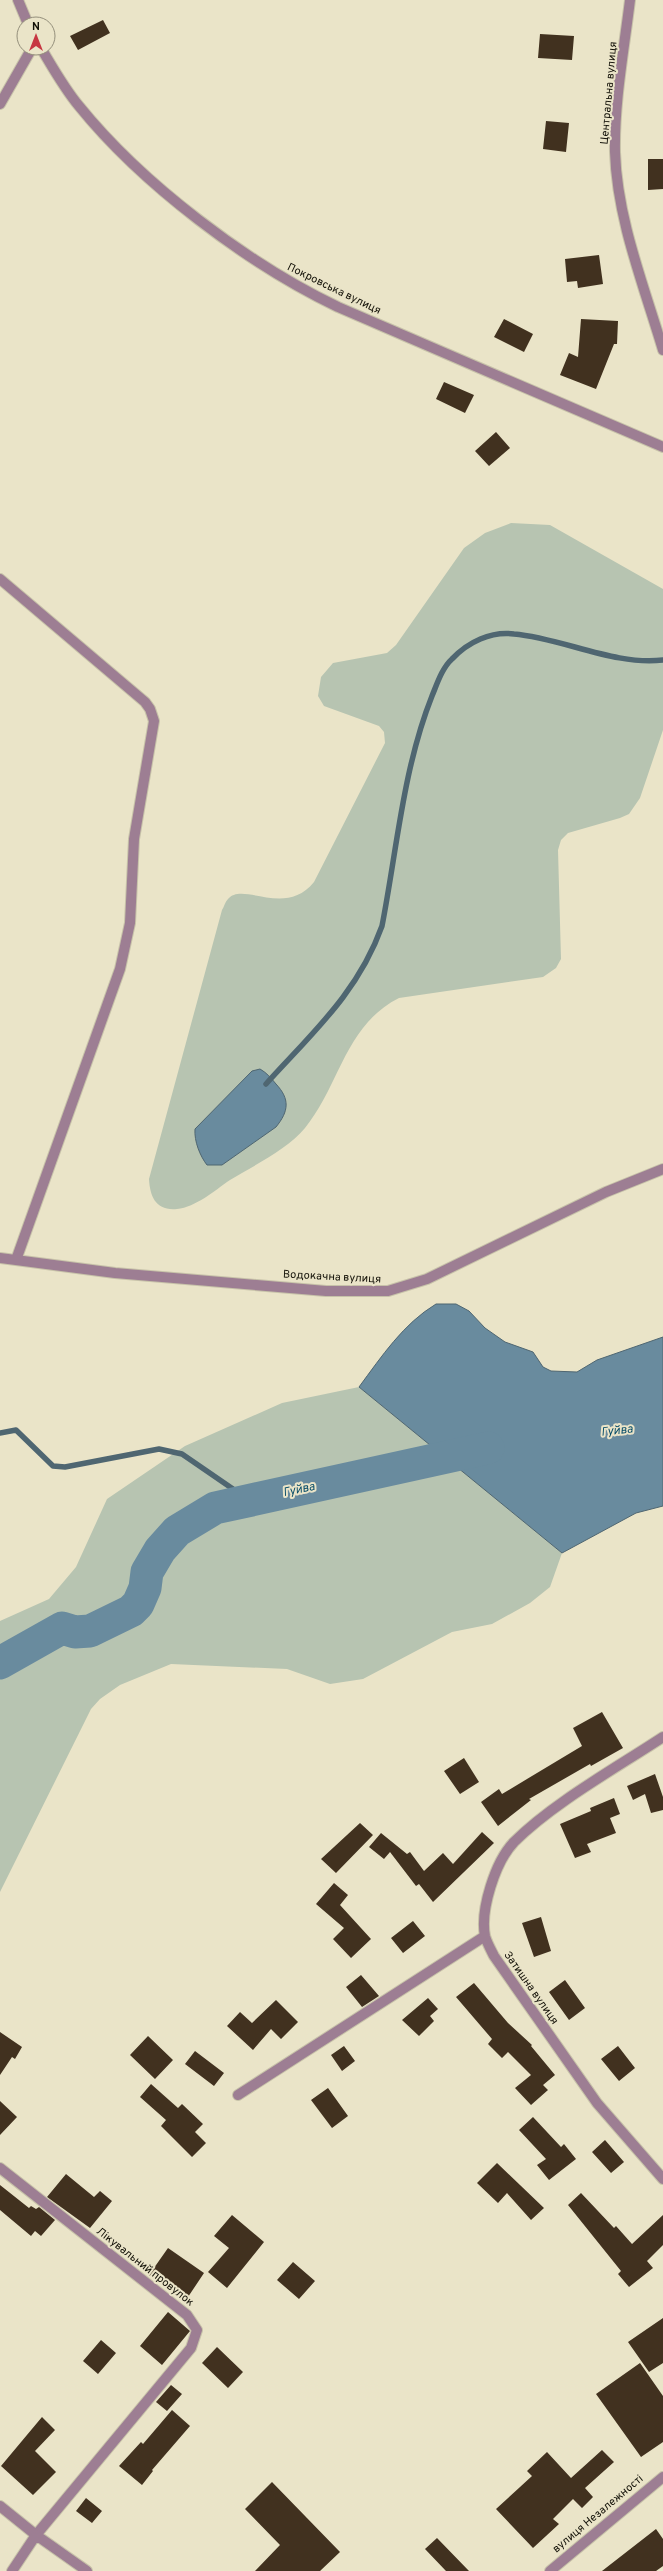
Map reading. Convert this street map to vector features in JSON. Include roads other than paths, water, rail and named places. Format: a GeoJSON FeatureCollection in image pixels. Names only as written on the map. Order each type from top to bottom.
{"type":"FeatureCollection","features":[{"type":"Feature","properties":{"kind":"street"},"geometry":{"type":"LineString","coordinates":[[18,0],[25,16]]}},
{"type":"Feature","properties":{"kind":"street","name":"Центральна вулиця"},"geometry":{"type":"LineString","coordinates":[[630,0],[616,122],[616,168],[625,219],[663,350]]}},
{"type":"Feature","properties":{"kind":"street"},"geometry":{"type":"LineString","coordinates":[[0,104],[27,56]]}},
{"type":"Feature","properties":{"kind":"street","name":"Покровська вулиця"},"geometry":{"type":"LineString","coordinates":[[46,56],[78,105],[107,138],[167,193],[257,262],[301,288],[338,307],[663,447]]}},
{"type":"Feature","properties":{"kind":"street"},"geometry":{"type":"LineString","coordinates":[[0,579],[144,702],[150,709],[154,720],[134,839],[130,923],[120,969],[16,1260]]}},
{"type":"Feature","properties":{"kind":"street","name":"Водокачна вулиця"},"geometry":{"type":"LineString","coordinates":[[0,1258],[115,1274],[326,1291],[388,1291],[427,1279],[606,1192],[663,1169]]}},
{"type":"Feature","properties":{"kind":"street","name":"Затишна вулиця"},"geometry":{"type":"LineString","coordinates":[[663,1737],[544,1817],[513,1843],[499,1864],[490,1889],[485,1916],[485,1936],[494,1956],[596,2103],[663,2179]]}},
{"type":"Feature","properties":{"kind":"street"},"geometry":{"type":"LineString","coordinates":[[238,2095],[485,1936]]}},
{"type":"Feature","properties":{"kind":"street","name":"Лікувальний провулок"},"geometry":{"type":"LineString","coordinates":[[0,2168],[187,2315],[197,2330],[191,2348],[36,2535]]}},
{"type":"Feature","properties":{"kind":"street","name":"вулиця Незалежності"},"geometry":{"type":"LineString","coordinates":[[550,2571],[663,2477]]}},
{"type":"Feature","properties":{"kind":"street"},"geometry":{"type":"LineString","coordinates":[[0,2506],[36,2535],[87,2571]]}},
{"type":"Feature","properties":{"kind":"street"},"geometry":{"type":"LineString","coordinates":[[12,2571],[36,2535]]}},
{"type":"Feature","properties":{"kind":"water"},"geometry":{"type":"Polygon","coordinates":[[[260,1069],[271,1078],[281,1089],[284,1095],[286,1105],[283,1116],[276,1127],[222,1165],[207,1165],[198,1148],[195,1138],[195,1129],[252,1071],[260,1069]]]}},
{"type":"Feature","properties":{"kind":"water"},"geometry":{"type":"Polygon","coordinates":[[[436,1304],[456,1304],[469,1311],[485,1328],[505,1342],[533,1352],[543,1367],[551,1371],[577,1372],[597,1360],[663,1337],[663,1506],[636,1513],[562,1553],[359,1387],[403,1331],[424,1312],[436,1304]]]}},
{"type":"Feature","properties":{"kind":"waterway"},"geometry":{"type":"LineString","coordinates":[[266,1084],[332,1011],[347,992],[372,950],[382,926],[407,781],[414,752],[432,696],[440,676],[448,663],[458,653],[473,643],[480,639],[497,634],[514,634],[532,637],[626,659],[645,661],[663,660]]}},
{"type":"Feature","properties":{"kind":"waterway"},"geometry":{"type":"LineString","coordinates":[[0,1433],[16,1430],[53,1466],[65,1467],[159,1449],[182,1454],[249,1500]]}},
{"type":"Feature","properties":{"kind":"waterway","name":"Гуйва"},"geometry":{"type":"LineString","coordinates":[[0,1663],[62,1628],[75,1632],[90,1631],[131,1611],[138,1604],[145,1588],[147,1572],[160,1550],[177,1531],[215,1508],[488,1448]]}}]}
